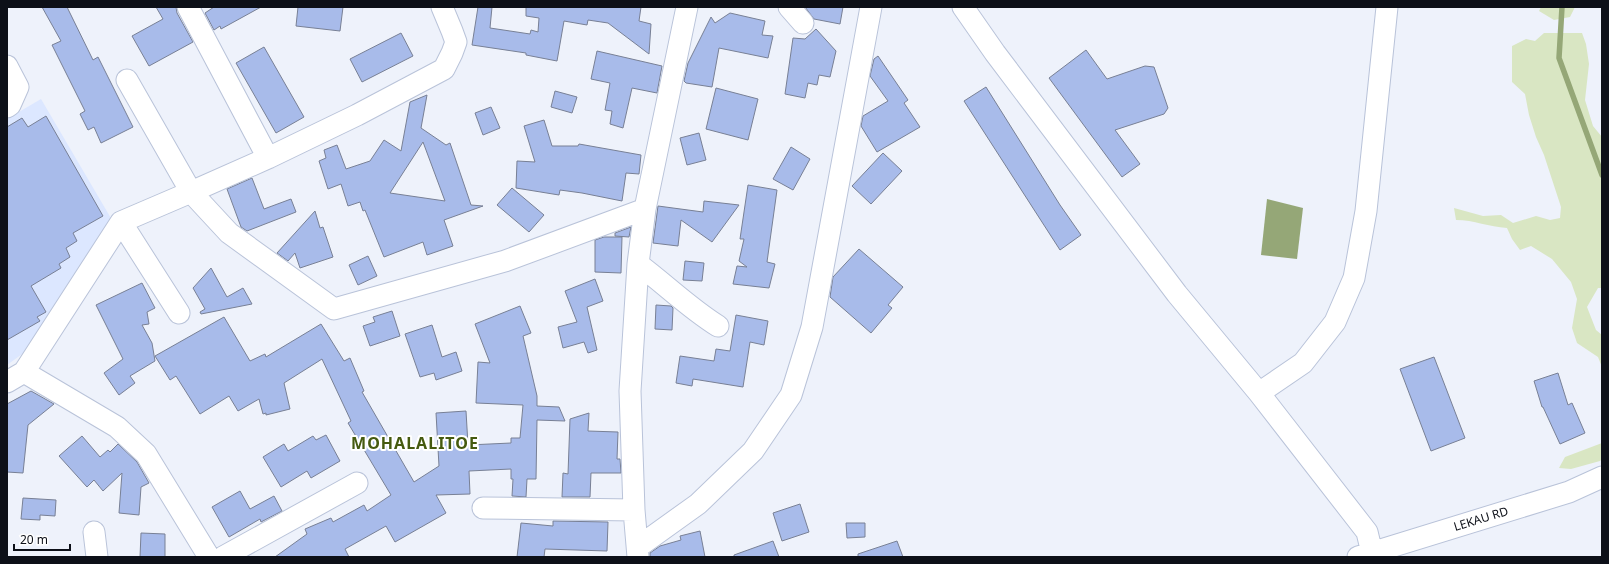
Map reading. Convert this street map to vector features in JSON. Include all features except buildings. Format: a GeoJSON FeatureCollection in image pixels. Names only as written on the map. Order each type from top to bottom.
{"type":"FeatureCollection","features":[{"type":"Feature","properties":{"kind":"street"},"geometry":{"type":"LineString","coordinates":[[188,7],[268,158]]}},
{"type":"Feature","properties":{"kind":"street"},"geometry":{"type":"LineString","coordinates":[[209,557],[146,454],[117,427],[15,377],[121,222],[268,158],[357,115],[444,69],[456,42],[442,7]]}},
{"type":"Feature","properties":{"kind":"street"},"geometry":{"type":"LineString","coordinates":[[638,552],[634,510],[630,391],[638,264],[644,209],[687,7]]}},
{"type":"Feature","properties":{"kind":"street"},"geometry":{"type":"LineString","coordinates":[[789,7],[803,23]]}},
{"type":"Feature","properties":{"kind":"street"},"geometry":{"type":"LineString","coordinates":[[638,552],[698,504],[753,451],[791,395],[812,327],[871,7]]}},
{"type":"Feature","properties":{"kind":"street"},"geometry":{"type":"LineString","coordinates":[[963,7],[995,53],[1173,288],[1368,532],[1365,555]]}},
{"type":"Feature","properties":{"kind":"street"},"geometry":{"type":"LineString","coordinates":[[1258,393],[1303,363],[1335,322],[1354,278],[1366,211],[1387,7]]}},
{"type":"Feature","properties":{"kind":"street"},"geometry":{"type":"LineString","coordinates":[[7,66],[18,87],[10,106],[7,107]]}},
{"type":"Feature","properties":{"kind":"street"},"geometry":{"type":"LineString","coordinates":[[127,80],[191,192],[229,233],[334,310],[504,261],[644,209]]}},
{"type":"Feature","properties":{"kind":"street"},"geometry":{"type":"LineString","coordinates":[[121,222],[179,313]]}},
{"type":"Feature","properties":{"kind":"street"},"geometry":{"type":"LineString","coordinates":[[638,264],[663,282],[701,315],[718,326]]}},
{"type":"Feature","properties":{"kind":"street","name":"LEKAU RD"},"geometry":{"type":"LineString","coordinates":[[1365,555],[1569,492],[1602,477]]}},
{"type":"Feature","properties":{"kind":"street"},"geometry":{"type":"LineString","coordinates":[[223,557],[357,482]]}},
{"type":"Feature","properties":{"kind":"street"},"geometry":{"type":"LineString","coordinates":[[483,508],[634,510]]}},
{"type":"Feature","properties":{"kind":"street"},"geometry":{"type":"LineString","coordinates":[[94,532],[97,557]]}},
{"type":"Feature","properties":{"kind":"shaded area"},"geometry":{"type":"Polygon","coordinates":[[[1541,7],[1575,7],[1570,17],[1554,20],[1539,11],[1541,7]]]}},
{"type":"Feature","properties":{"kind":"shaded area"},"geometry":{"type":"Polygon","coordinates":[[[1544,33],[1582,33],[1586,44],[1589,64],[1585,100],[1593,126],[1602,137],[1602,288],[1598,288],[1587,307],[1596,330],[1602,335],[1602,367],[1598,357],[1577,343],[1572,328],[1577,299],[1571,282],[1552,259],[1531,246],[1520,250],[1512,239],[1507,228],[1456,220],[1454,208],[1483,216],[1501,215],[1513,223],[1536,216],[1550,220],[1560,218],[1561,207],[1544,155],[1536,137],[1529,115],[1525,94],[1512,82],[1512,46],[1526,39],[1535,41],[1544,33]]]}},
{"type":"Feature","properties":{"kind":"shaded area"},"geometry":{"type":"Polygon","coordinates":[[[41,99],[112,220],[29,349],[7,365],[7,119],[41,99]]]}},
{"type":"Feature","properties":{"kind":"shaded area"},"geometry":{"type":"Polygon","coordinates":[[[1267,199],[1303,208],[1297,259],[1261,255],[1267,199]]]}},
{"type":"Feature","properties":{"kind":"shaded area"},"geometry":{"type":"Polygon","coordinates":[[[1602,443],[1602,459],[1600,461],[1571,469],[1559,468],[1565,457],[1602,443]]]}},
{"type":"Feature","properties":{"kind":"waterway"},"geometry":{"type":"LineString","coordinates":[[1562,7],[1559,58],[1602,175]]}},
{"type":"Feature","properties":{"kind":"district","name":"MOHALALITOE"},"geometry":{"type":"Point","coordinates":[415,443]}}]}
